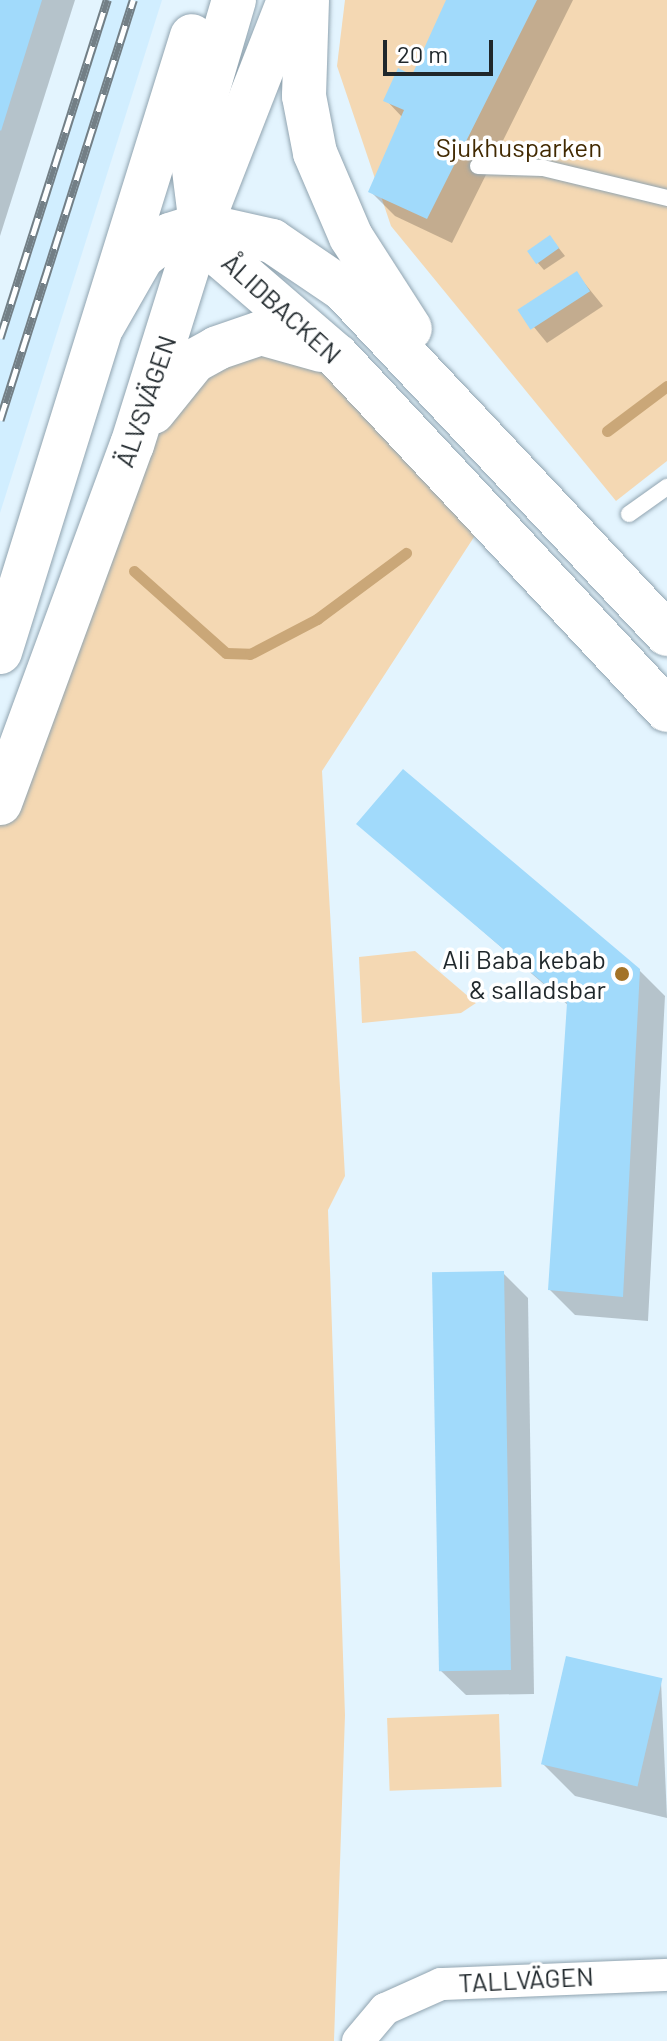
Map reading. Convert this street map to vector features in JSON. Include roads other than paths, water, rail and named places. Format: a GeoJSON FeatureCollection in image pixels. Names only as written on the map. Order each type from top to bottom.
{"type":"FeatureCollection","features":[{"type":"Feature","properties":{"kind":"main road"},"geometry":{"type":"LineString","coordinates":[[0,652],[205,0]]}},
{"type":"Feature","properties":{"kind":"main road"},"geometry":{"type":"LineString","coordinates":[[103,325],[142,257],[170,235],[201,225],[191,146],[234,0]]}},
{"type":"Feature","properties":{"kind":"main road","name":"ÄLVSVÄGEN"},"geometry":{"type":"LineString","coordinates":[[0,803],[132,445],[201,225],[289,0]]}},
{"type":"Feature","properties":{"kind":"main road"},"geometry":{"type":"LineString","coordinates":[[307,0],[304,96],[315,153],[351,237],[389,302],[495,453]]}},
{"type":"Feature","properties":{"kind":"main road","name":"ÅLIDBACKEN"},"geometry":{"type":"LineString","coordinates":[[201,225],[223,258],[337,356],[667,710]]}},
{"type":"Feature","properties":{"kind":"main road","name":"ÅLIDBACKEN"},"geometry":{"type":"LineString","coordinates":[[201,225],[237,228],[307,261],[344,290],[667,634]]}},
{"type":"Feature","properties":{"kind":"main road"},"geometry":{"type":"LineString","coordinates":[[132,445],[168,388],[217,348],[261,333],[337,356]]}},
{"type":"Feature","properties":{"kind":"street","name":"TALLVÄGEN"},"geometry":{"type":"LineString","coordinates":[[358,2041],[385,2009],[441,1984],[667,1975]]}},
{"type":"Feature","properties":{"kind":"lane"},"geometry":{"type":"LineString","coordinates":[[478,166],[543,168],[667,198]]}},
{"type":"Feature","properties":{"kind":"lane"},"geometry":{"type":"LineString","coordinates":[[629,514],[667,487]]}},
{"type":"Feature","properties":{"kind":"waterway"},"geometry":{"type":"LineString","coordinates":[[607,431],[667,386]]}},
{"type":"Feature","properties":{"kind":"waterway"},"geometry":{"type":"LineString","coordinates":[[134,571],[226,653],[250,654],[317,619],[406,553]]}},
{"type":"Feature","properties":{"kind":"railway"},"geometry":{"type":"LineString","coordinates":[[0,338],[107,0]]}},
{"type":"Feature","properties":{"kind":"railway"},"geometry":{"type":"LineString","coordinates":[[0,420],[133,0]]}},
{"type":"Feature","properties":{"kind":"place","name":"Ali Baba kebab & salladsbar"},"geometry":{"type":"Point","coordinates":[622,974]}},
{"type":"Feature","properties":{"kind":"park label","name":"Sjukhusparken"},"geometry":{"type":"Point","coordinates":[519,147]}}]}
